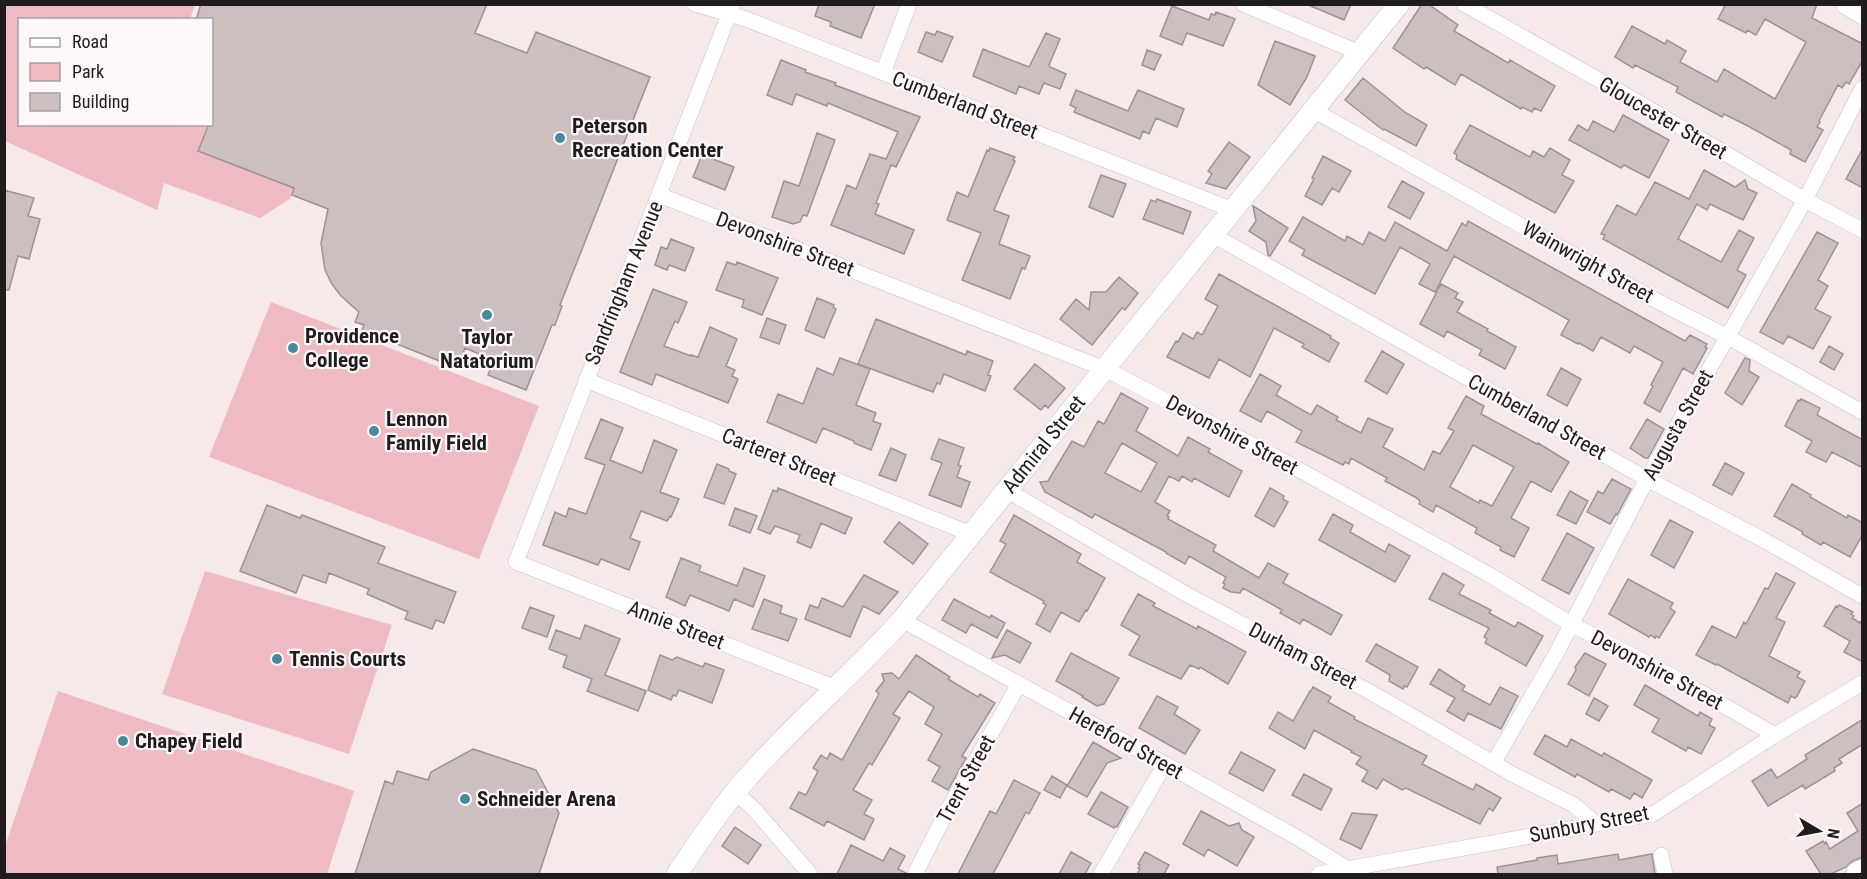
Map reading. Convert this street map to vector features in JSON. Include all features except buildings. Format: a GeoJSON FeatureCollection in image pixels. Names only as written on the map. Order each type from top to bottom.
{"type":"FeatureCollection","features":[{"type":"Feature","properties":{"kind":"main road","name":"Admiral Street"},"geometry":{"type":"LineString","coordinates":[[677,874],[735,792],[775,749],[870,656],[902,620],[1399,4]]}},
{"type":"Feature","properties":{"kind":"main road"},"geometry":{"type":"LineString","coordinates":[[1858,874],[1863,872]]}},
{"type":"Feature","properties":{"kind":"street","name":"Cumberland Street"},"geometry":{"type":"LineString","coordinates":[[695,4],[731,9],[883,73],[1233,210]]}},
{"type":"Feature","properties":{"kind":"street"},"geometry":{"type":"LineString","coordinates":[[883,73],[909,4]]}},
{"type":"Feature","properties":{"kind":"street"},"geometry":{"type":"LineString","coordinates":[[1243,4],[1360,53]]}},
{"type":"Feature","properties":{"kind":"street","name":"Gloucester Street"},"geometry":{"type":"LineString","coordinates":[[1464,4],[1804,200],[1863,231]]}},
{"type":"Feature","properties":{"kind":"street"},"geometry":{"type":"LineString","coordinates":[[1846,4],[1863,14]]}},
{"type":"Feature","properties":{"kind":"street","name":"Sandringham Avenue"},"geometry":{"type":"LineString","coordinates":[[516,562],[731,9]]}},
{"type":"Feature","properties":{"kind":"street","name":"Augusta Street"},"geometry":{"type":"LineString","coordinates":[[1494,762],[1571,624],[1647,479],[1804,200],[1863,89]]}},
{"type":"Feature","properties":{"kind":"street","name":"Wainwright Street"},"geometry":{"type":"LineString","coordinates":[[1313,110],[1655,300],[1728,337],[1863,412]]}},
{"type":"Feature","properties":{"kind":"street","name":"Devonshire Street"},"geometry":{"type":"LineString","coordinates":[[659,195],[1105,369],[1274,456],[1488,574],[1571,624],[1681,681],[1775,735]]}},
{"type":"Feature","properties":{"kind":"street","name":"Cumberland Street"},"geometry":{"type":"LineString","coordinates":[[1213,235],[1647,479],[1760,538],[1863,596]]}},
{"type":"Feature","properties":{"kind":"street","name":"Carteret Street"},"geometry":{"type":"LineString","coordinates":[[586,380],[971,534]]}},
{"type":"Feature","properties":{"kind":"street","name":"Durham Street"},"geometry":{"type":"LineString","coordinates":[[1006,490],[1186,594],[1372,693],[1512,774],[1574,805],[1596,825]]}},
{"type":"Feature","properties":{"kind":"street","name":"Annie Street"},"geometry":{"type":"LineString","coordinates":[[516,562],[836,688]]}},
{"type":"Feature","properties":{"kind":"street","name":"Hereford Street"},"geometry":{"type":"LineString","coordinates":[[902,620],[1298,838],[1348,869]]}},
{"type":"Feature","properties":{"kind":"street","name":"Sunbury Street"},"geometry":{"type":"LineString","coordinates":[[1319,874],[1653,814],[1775,735],[1863,683]]}},
{"type":"Feature","properties":{"kind":"street","name":"Trent Street"},"geometry":{"type":"LineString","coordinates":[[915,874],[945,815],[1019,684]]}},
{"type":"Feature","properties":{"kind":"street"},"geometry":{"type":"LineString","coordinates":[[1101,874],[1165,764]]}},
{"type":"Feature","properties":{"kind":"street"},"geometry":{"type":"LineString","coordinates":[[735,792],[755,810],[810,874]]}},
{"type":"Feature","properties":{"kind":"street"},"geometry":{"type":"LineString","coordinates":[[1661,855],[1665,874]]}},
{"type":"Feature","properties":{"kind":"green space"},"geometry":{"type":"Polygon","coordinates":[[[5,5],[195,5],[190,18],[18,18],[18,126],[204,126],[207,127],[199,151],[275,181],[297,181],[290,199],[260,218],[164,183],[157,210],[5,141],[5,5]]]}},
{"type":"Feature","properties":{"kind":"green space","name":"Lennon Family Field"},"geometry":{"type":"Polygon","coordinates":[[[271,302],[539,406],[479,559],[209,457],[271,302]]]}},
{"type":"Feature","properties":{"kind":"green space","name":"Tennis Courts"},"geometry":{"type":"Polygon","coordinates":[[[205,571],[392,625],[349,754],[162,694],[205,571]]]}},
{"type":"Feature","properties":{"kind":"green space","name":"Chapey Field"},"geometry":{"type":"Polygon","coordinates":[[[58,691],[354,791],[327,874],[5,874],[5,846],[58,691]]]}},
{"type":"Feature","properties":{"kind":"place","name":"Peterson Recreation Center"},"geometry":{"type":"Point","coordinates":[560,138]}},
{"type":"Feature","properties":{"kind":"place","name":"Taylor Natatorium"},"geometry":{"type":"Point","coordinates":[487,315]}},
{"type":"Feature","properties":{"kind":"place","name":"Providence College"},"geometry":{"type":"Point","coordinates":[293,348]}},
{"type":"Feature","properties":{"kind":"place","name":"Lennon Family Field"},"geometry":{"type":"Point","coordinates":[374,431]}},
{"type":"Feature","properties":{"kind":"place","name":"Tennis Courts"},"geometry":{"type":"Point","coordinates":[277,659]}},
{"type":"Feature","properties":{"kind":"place","name":"Chapey Field"},"geometry":{"type":"Point","coordinates":[123,741]}},
{"type":"Feature","properties":{"kind":"place","name":"Schneider Arena"},"geometry":{"type":"Point","coordinates":[465,799]}}]}
